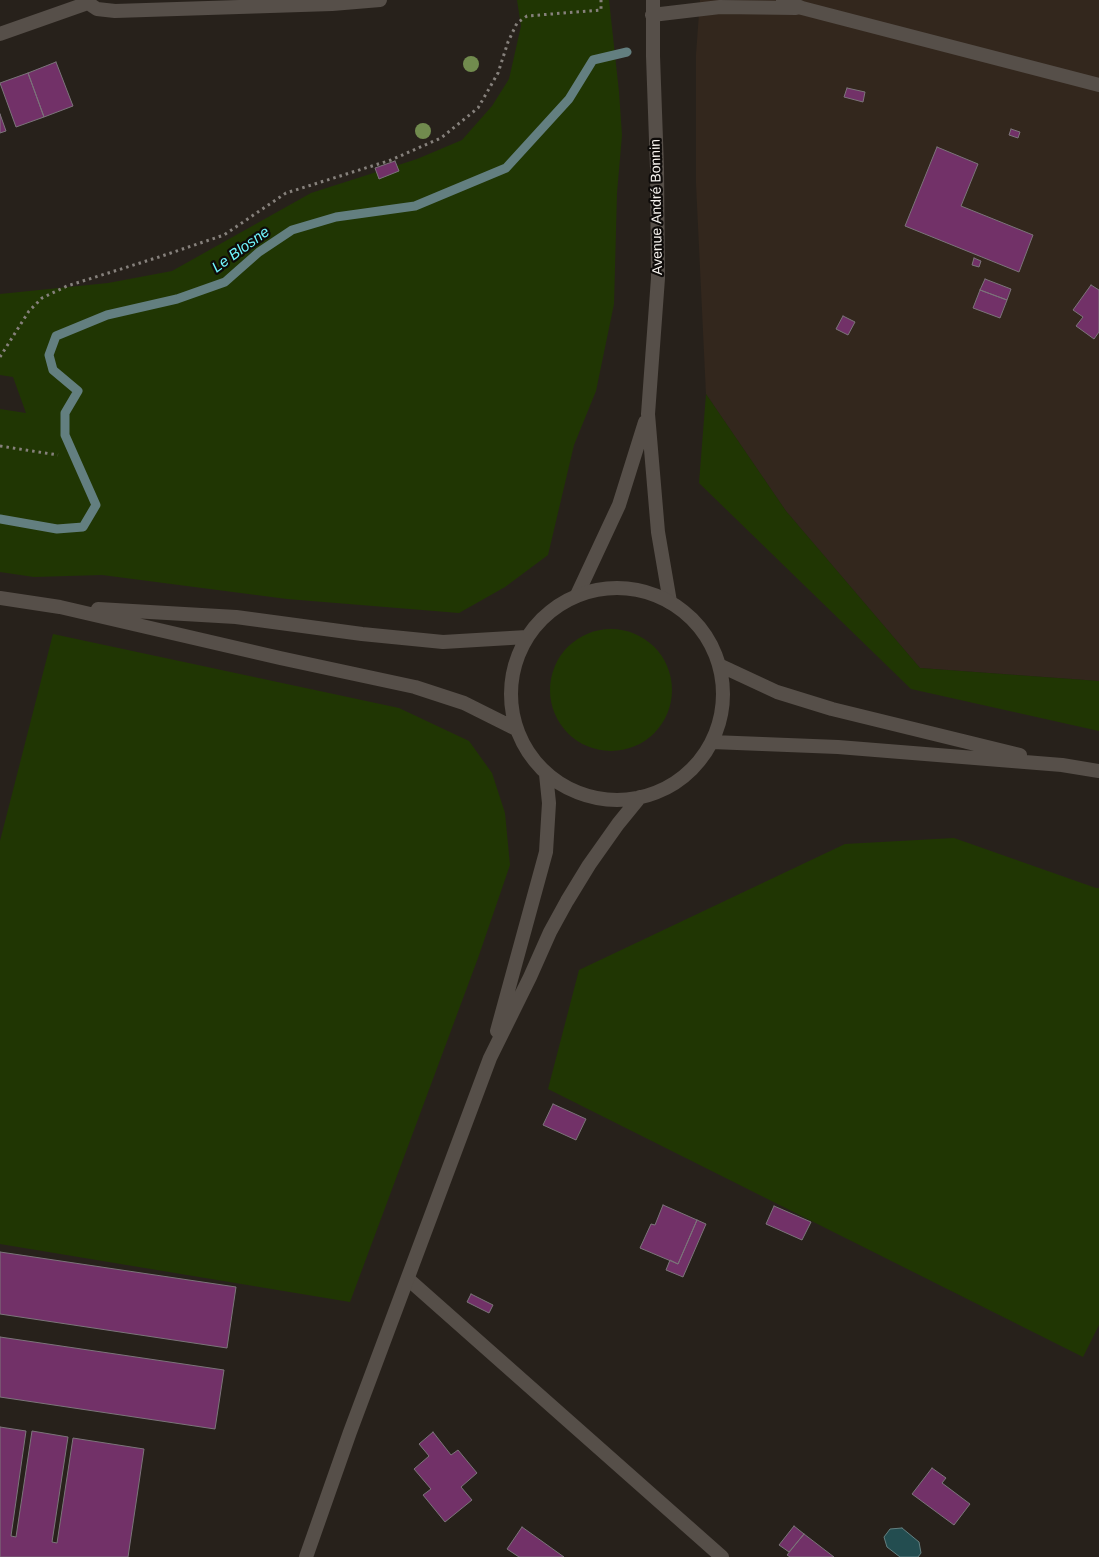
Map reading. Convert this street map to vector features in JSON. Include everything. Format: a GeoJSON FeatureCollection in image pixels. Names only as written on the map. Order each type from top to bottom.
{"type":"FeatureCollection","features":[{"type":"Feature","properties":{"kind":"main road"},"geometry":{"type":"LineString","coordinates":[[0,34],[88,1],[97,9],[115,11],[332,4],[380,0]]}},
{"type":"Feature","properties":{"kind":"main road","name":"Avenue André Bonnin"},"geometry":{"type":"LineString","coordinates":[[653,0],[658,278],[648,414],[658,532],[670,602]]}},
{"type":"Feature","properties":{"kind":"main road"},"geometry":{"type":"LineString","coordinates":[[783,0],[802,8],[1099,85]]}},
{"type":"Feature","properties":{"kind":"main road"},"geometry":{"type":"LineString","coordinates":[[652,15],[720,7],[802,8]]}},
{"type":"Feature","properties":{"kind":"main road","name":"Avenue André Bonnin"},"geometry":{"type":"LineString","coordinates":[[577,595],[619,505],[648,414]]}},
{"type":"Feature","properties":{"kind":"main road"},"geometry":{"type":"LineString","coordinates":[[624,588],[648,592],[670,602],[692,618],[708,640],[719,665],[723,691],[721,717],[712,742],[694,767],[669,786],[640,797],[606,800],[574,791],[546,774],[524,746],[516,729],[510,706],[511,682],[516,658],[527,637],[549,612],[577,595],[600,589],[624,588]]}},
{"type":"Feature","properties":{"kind":"main road"},"geometry":{"type":"LineString","coordinates":[[0,598],[60,607],[415,687],[464,703],[516,729]]}},
{"type":"Feature","properties":{"kind":"main road"},"geometry":{"type":"LineString","coordinates":[[60,607],[236,617],[362,634],[443,642],[527,637]]}},
{"type":"Feature","properties":{"kind":"main road"},"geometry":{"type":"LineString","coordinates":[[719,665],[777,692],[832,709],[1062,765],[1099,771]]}},
{"type":"Feature","properties":{"kind":"main road"},"geometry":{"type":"LineString","coordinates":[[712,742],[838,747],[1062,765]]}},
{"type":"Feature","properties":{"kind":"main road"},"geometry":{"type":"LineString","coordinates":[[306,1557],[347,1441],[490,1058],[546,852],[549,803],[546,774]]}},
{"type":"Feature","properties":{"kind":"main road"},"geometry":{"type":"LineString","coordinates":[[490,1058],[550,932],[567,901],[589,865],[640,797]]}},
{"type":"Feature","properties":{"kind":"main road"},"geometry":{"type":"LineString","coordinates":[[408,1279],[722,1557]]}},
{"type":"Feature","properties":{"kind":"path"},"geometry":{"type":"LineString","coordinates":[[0,357],[30,311],[42,298],[67,286],[134,266],[224,235],[286,193],[391,160],[441,138],[478,108],[498,73],[508,42],[517,23],[527,16],[601,10],[601,0]]}},
{"type":"Feature","properties":{"kind":"path"},"geometry":{"type":"LineString","coordinates":[[0,446],[58,455]]}},
{"type":"Feature","properties":{"kind":"shaded area"},"geometry":{"type":"Polygon","coordinates":[[[700,0],[1099,0],[1099,681],[920,668],[786,511],[706,394],[696,183],[696,55],[700,0]]]}},
{"type":"Feature","properties":{"kind":"green space"},"geometry":{"type":"Polygon","coordinates":[[[517,0],[609,0],[622,135],[617,193],[614,304],[596,391],[574,445],[548,555],[505,587],[459,613],[287,599],[102,575],[34,577],[0,572],[0,409],[26,413],[13,377],[0,375],[0,294],[108,283],[172,271],[311,193],[417,159],[462,140],[492,106],[509,79],[521,26],[517,0]]]}},
{"type":"Feature","properties":{"kind":"green space"},"geometry":{"type":"Polygon","coordinates":[[[706,394],[786,511],[920,668],[1099,681],[1099,731],[911,689],[699,483],[706,394]]]}},
{"type":"Feature","properties":{"kind":"green space"},"geometry":{"type":"Polygon","coordinates":[[[611,629],[635,633],[654,647],[668,666],[672,690],[668,714],[654,733],[635,747],[611,751],[587,747],[568,733],[554,714],[550,690],[554,666],[568,647],[587,633],[611,629]]]}},
{"type":"Feature","properties":{"kind":"green space"},"geometry":{"type":"Polygon","coordinates":[[[53,634],[399,708],[469,741],[492,773],[505,813],[510,865],[478,958],[350,1302],[0,1244],[0,841],[53,634]]]}},
{"type":"Feature","properties":{"kind":"green space"},"geometry":{"type":"Polygon","coordinates":[[[954,838],[1099,888],[1099,1325],[1083,1357],[548,1089],[579,970],[845,844],[954,838]]]}},
{"type":"Feature","properties":{"kind":"water"},"geometry":{"type":"Polygon","coordinates":[[[902,1528],[919,1542],[921,1553],[918,1557],[900,1557],[887,1547],[884,1537],[890,1529],[902,1528]]]}},
{"type":"Feature","properties":{"kind":"building"},"geometry":{"type":"Polygon","coordinates":[[[56,62],[73,106],[44,117],[28,73],[56,62]]]}},
{"type":"Feature","properties":{"kind":"building"},"geometry":{"type":"Polygon","coordinates":[[[28,73],[44,117],[16,127],[0,83],[28,73]]]}},
{"type":"Feature","properties":{"kind":"building"},"geometry":{"type":"Polygon","coordinates":[[[847,88],[865,92],[863,102],[844,97],[847,88]]]}},
{"type":"Feature","properties":{"kind":"building"},"geometry":{"type":"Polygon","coordinates":[[[0,114],[6,131],[0,133],[0,114]]]}},
{"type":"Feature","properties":{"kind":"building"},"geometry":{"type":"Polygon","coordinates":[[[1011,129],[1020,132],[1018,138],[1009,135],[1011,129]]]}},
{"type":"Feature","properties":{"kind":"building"},"geometry":{"type":"Polygon","coordinates":[[[937,147],[978,164],[961,206],[1033,235],[1019,272],[905,226],[937,147]]]}},
{"type":"Feature","properties":{"kind":"building"},"geometry":{"type":"Polygon","coordinates":[[[395,161],[399,171],[379,179],[375,168],[395,161]]]}},
{"type":"Feature","properties":{"kind":"building"},"geometry":{"type":"Polygon","coordinates":[[[974,258],[981,261],[979,267],[972,265],[974,258]]]}},
{"type":"Feature","properties":{"kind":"building"},"geometry":{"type":"Polygon","coordinates":[[[985,279],[1011,289],[1007,300],[980,290],[985,279]]]}},
{"type":"Feature","properties":{"kind":"building"},"geometry":{"type":"Polygon","coordinates":[[[1091,285],[1099,290],[1099,332],[1094,339],[1076,326],[1083,317],[1073,310],[1091,285]]]}},
{"type":"Feature","properties":{"kind":"building"},"geometry":{"type":"Polygon","coordinates":[[[980,290],[1007,300],[1000,318],[973,308],[980,290]]]}},
{"type":"Feature","properties":{"kind":"building"},"geometry":{"type":"Polygon","coordinates":[[[843,316],[855,322],[848,335],[836,329],[843,316]]]}},
{"type":"Feature","properties":{"kind":"building"},"geometry":{"type":"Polygon","coordinates":[[[553,1104],[586,1119],[576,1140],[543,1125],[553,1104]]]}},
{"type":"Feature","properties":{"kind":"building"},"geometry":{"type":"Polygon","coordinates":[[[663,1205],[697,1220],[678,1264],[640,1248],[651,1224],[655,1225],[663,1205]]]}},
{"type":"Feature","properties":{"kind":"building"},"geometry":{"type":"Polygon","coordinates":[[[774,1206],[811,1222],[802,1240],[766,1224],[774,1206]]]}},
{"type":"Feature","properties":{"kind":"building"},"geometry":{"type":"Polygon","coordinates":[[[697,1220],[706,1224],[683,1277],[666,1270],[670,1260],[678,1264],[697,1220]]]}},
{"type":"Feature","properties":{"kind":"building"},"geometry":{"type":"Polygon","coordinates":[[[0,1252],[236,1287],[227,1348],[0,1314],[0,1252]]]}},
{"type":"Feature","properties":{"kind":"building"},"geometry":{"type":"Polygon","coordinates":[[[471,1294],[493,1305],[489,1313],[467,1302],[471,1294]]]}},
{"type":"Feature","properties":{"kind":"building"},"geometry":{"type":"Polygon","coordinates":[[[0,1337],[224,1370],[215,1429],[0,1397],[0,1337]]]}},
{"type":"Feature","properties":{"kind":"building"},"geometry":{"type":"Polygon","coordinates":[[[0,1427],[26,1431],[11,1536],[16,1537],[32,1431],[68,1437],[52,1542],[57,1543],[73,1438],[144,1449],[128,1557],[0,1557],[0,1427]]]}},
{"type":"Feature","properties":{"kind":"building"},"geometry":{"type":"Polygon","coordinates":[[[433,1432],[451,1455],[458,1450],[477,1473],[461,1487],[472,1500],[445,1522],[423,1495],[431,1489],[414,1469],[429,1456],[419,1444],[433,1432]]]}},
{"type":"Feature","properties":{"kind":"building"},"geometry":{"type":"Polygon","coordinates":[[[932,1468],[946,1478],[942,1483],[970,1504],[954,1525],[912,1494],[932,1468]]]}},
{"type":"Feature","properties":{"kind":"building"},"geometry":{"type":"Polygon","coordinates":[[[794,1526],[804,1534],[789,1552],[779,1545],[794,1526]]]}},
{"type":"Feature","properties":{"kind":"building"},"geometry":{"type":"Polygon","coordinates":[[[522,1527],[564,1557],[519,1557],[507,1549],[522,1527]]]}},
{"type":"Feature","properties":{"kind":"building"},"geometry":{"type":"Polygon","coordinates":[[[804,1534],[834,1557],[790,1557],[787,1555],[804,1534]]]}},
{"type":"Feature","properties":{"kind":"waterway","name":"Le Blosne"},"geometry":{"type":"LineString","coordinates":[[0,519],[57,529],[83,527],[96,505],[65,435],[65,413],[78,391],[53,370],[49,355],[56,336],[107,315],[177,299],[225,282],[259,252],[292,230],[336,217],[415,206],[506,168],[569,99],[593,60],[627,52]]}}]}
